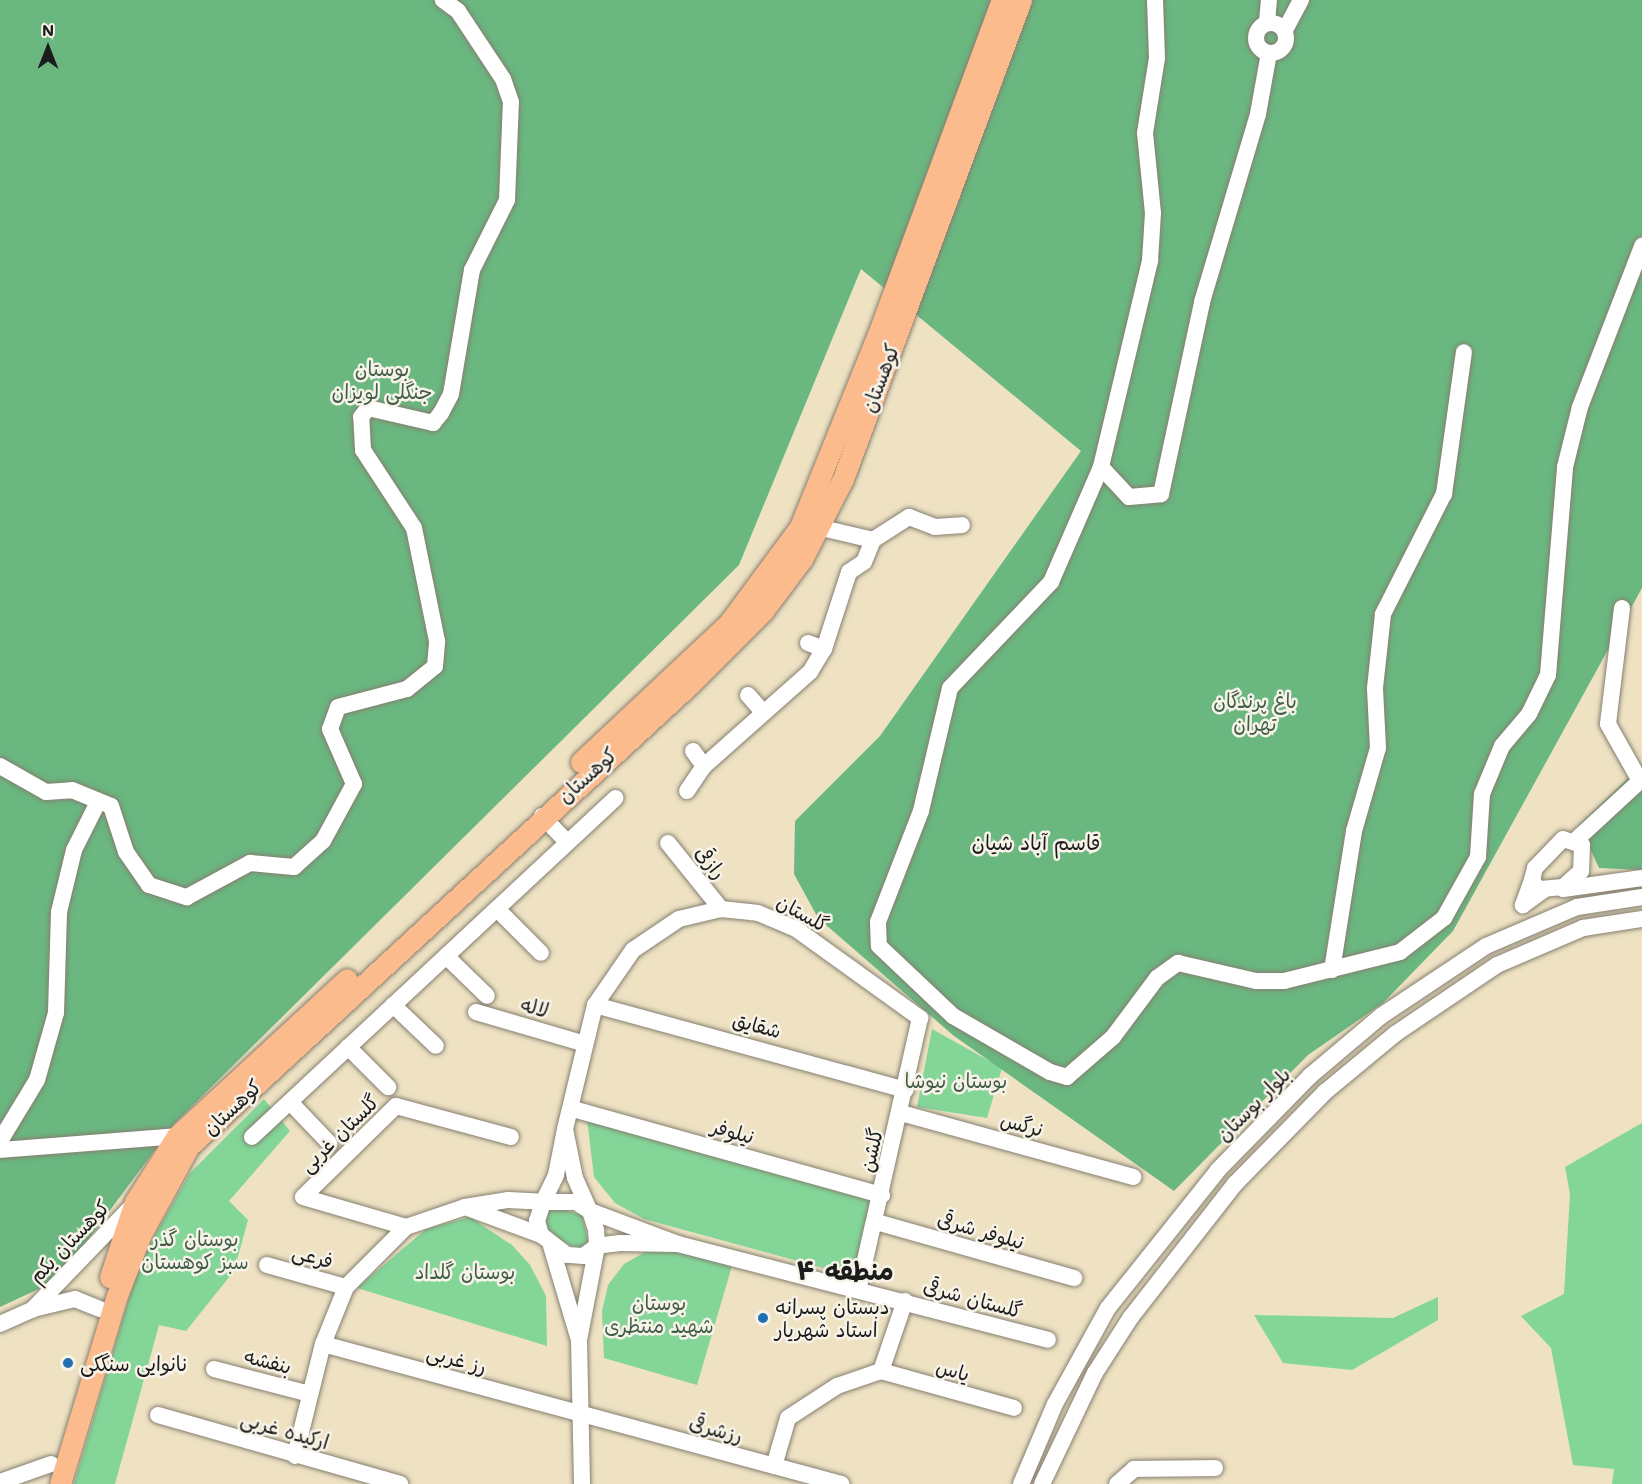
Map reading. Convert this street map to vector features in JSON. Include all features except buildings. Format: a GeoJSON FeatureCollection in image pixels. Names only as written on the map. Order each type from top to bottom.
{"type":"FeatureCollection","features":[{"type":"Feature","properties":{"kind":"main road","name":"کوهستان"},"geometry":{"type":"LineString","coordinates":[[55,1469],[141,1234],[189,1146],[542,816],[742,633],[782,588],[822,528],[925,233],[1002,0]]}},
{"type":"Feature","properties":{"kind":"main road","name":"کوهستان"},"geometry":{"type":"LineString","coordinates":[[60,1484],[55,1469],[99,1309],[135,1202],[177,1136],[674,680],[744,606],[810,507],[1021,0]]}},
{"type":"Feature","properties":{"kind":"street"},"geometry":{"type":"LineString","coordinates":[[0,766],[46,792],[72,790],[97,804],[111,806],[126,852],[149,885],[187,897],[250,863],[294,867],[323,841],[354,784],[330,729],[338,707],[407,689],[435,666],[437,641],[414,528],[363,450],[361,417],[368,408],[433,423],[441,413],[451,394],[472,270],[507,200],[511,102],[503,79],[458,11],[443,0]]}},
{"type":"Feature","properties":{"kind":"street"},"geometry":{"type":"LineString","coordinates":[[1155,0],[1157,58],[1145,133],[1153,213],[1150,261],[1101,467],[1051,582],[950,688],[921,811],[878,922],[879,946],[953,1016],[1050,1072],[1067,1077],[1113,1037],[1157,978],[1178,963],[1256,981],[1284,981],[1400,952],[1444,918],[1478,857],[1482,794],[1502,746],[1529,714],[1548,675],[1565,467],[1580,407],[1642,246]]}},
{"type":"Feature","properties":{"kind":"street"},"geometry":{"type":"LineString","coordinates":[[1269,0],[1267,22],[1256,38],[1269,53]]}},
{"type":"Feature","properties":{"kind":"street"},"geometry":{"type":"LineString","coordinates":[[1269,53],[1283,48],[1285,30],[1301,0]]}},
{"type":"Feature","properties":{"kind":"street"},"geometry":{"type":"LineString","coordinates":[[1267,22],[1285,30]]}},
{"type":"Feature","properties":{"kind":"street"},"geometry":{"type":"LineString","coordinates":[[1101,467],[1129,497],[1161,494],[1202,302],[1258,114],[1269,53]]}},
{"type":"Feature","properties":{"kind":"street"},"geometry":{"type":"LineString","coordinates":[[1332,970],[1354,831],[1378,748],[1375,688],[1383,614],[1444,494],[1464,352]]}},
{"type":"Feature","properties":{"kind":"street"},"geometry":{"type":"LineString","coordinates":[[687,791],[704,766],[762,711],[810,672],[824,649],[849,572],[864,562],[873,540],[909,517],[935,527],[962,525]]}},
{"type":"Feature","properties":{"kind":"street"},"geometry":{"type":"LineString","coordinates":[[822,528],[873,540]]}},
{"type":"Feature","properties":{"kind":"street"},"geometry":{"type":"LineString","coordinates":[[1544,887],[1548,850],[1563,839],[1577,839],[1641,780],[1608,724],[1622,608]]}},
{"type":"Feature","properties":{"kind":"street"},"geometry":{"type":"LineString","coordinates":[[808,643],[824,649]]}},
{"type":"Feature","properties":{"kind":"street"},"geometry":{"type":"LineString","coordinates":[[748,695],[762,711]]}},
{"type":"Feature","properties":{"kind":"street"},"geometry":{"type":"LineString","coordinates":[[693,751],[704,766]]}},
{"type":"Feature","properties":{"kind":"street"},"geometry":{"type":"LineString","coordinates":[[252,1137],[616,798]]}},
{"type":"Feature","properties":{"kind":"street"},"geometry":{"type":"LineString","coordinates":[[0,1141],[37,1080],[56,1013],[59,912],[74,850],[97,804]]}},
{"type":"Feature","properties":{"kind":"street"},"geometry":{"type":"LineString","coordinates":[[542,816],[568,843]]}},
{"type":"Feature","properties":{"kind":"street"},"geometry":{"type":"LineString","coordinates":[[1577,839],[1584,851],[1581,871]]}},
{"type":"Feature","properties":{"kind":"street","name":"رازقی"},"geometry":{"type":"LineString","coordinates":[[668,843],[721,909]]}},
{"type":"Feature","properties":{"kind":"street"},"geometry":{"type":"LineString","coordinates":[[1539,943],[1523,905],[1544,887],[1581,871],[1606,883]]}},
{"type":"Feature","properties":{"kind":"street"},"geometry":{"type":"LineString","coordinates":[[1544,887],[1642,878]]}},
{"type":"Feature","properties":{"kind":"street","name":"بلوار بوستان"},"geometry":{"type":"LineString","coordinates":[[1021,1484],[1045,1424],[1108,1308],[1218,1170],[1310,1076],[1437,976],[1530,923],[1577,907],[1642,897]]}},
{"type":"Feature","properties":{"kind":"street"},"geometry":{"type":"LineString","coordinates":[[496,909],[541,953]]}},
{"type":"Feature","properties":{"kind":"street","name":"گلستان"},"geometry":{"type":"LineString","coordinates":[[543,1202],[556,1175],[565,1129],[573,1109],[582,1043],[595,1005],[619,966],[647,938],[679,919],[721,909],[758,913],[796,929],[920,1018]]}},
{"type":"Feature","properties":{"kind":"street"},"geometry":{"type":"LineString","coordinates":[[1042,1484],[1095,1373],[1131,1317],[1235,1184],[1315,1102],[1449,995],[1539,943],[1642,919]]}},
{"type":"Feature","properties":{"kind":"street"},"geometry":{"type":"LineString","coordinates":[[446,956],[487,996]]}},
{"type":"Feature","properties":{"kind":"street"},"geometry":{"type":"LineString","coordinates":[[393,1005],[436,1046]]}},
{"type":"Feature","properties":{"kind":"street","name":"شقایق"},"geometry":{"type":"LineString","coordinates":[[595,1005],[906,1090]]}},
{"type":"Feature","properties":{"kind":"street","name":"لاله"},"geometry":{"type":"LineString","coordinates":[[476,1012],[582,1043]]}},
{"type":"Feature","properties":{"kind":"street","name":"گلشن"},"geometry":{"type":"LineString","coordinates":[[858,1290],[901,1113],[920,1018]]}},
{"type":"Feature","properties":{"kind":"street"},"geometry":{"type":"LineString","coordinates":[[348,1047],[388,1087]]}},
{"type":"Feature","properties":{"kind":"street"},"geometry":{"type":"LineString","coordinates":[[1310,1076],[1328,1090]]}},
{"type":"Feature","properties":{"kind":"street"},"geometry":{"type":"LineString","coordinates":[[1310,1076],[1315,1102]]}},
{"type":"Feature","properties":{"kind":"street"},"geometry":{"type":"LineString","coordinates":[[290,1102],[329,1143]]}},
{"type":"Feature","properties":{"kind":"street","name":"گلستان غربی"},"geometry":{"type":"LineString","coordinates":[[406,1227],[303,1197],[396,1106],[511,1137]]}},
{"type":"Feature","properties":{"kind":"street","name":"نیلوفر"},"geometry":{"type":"LineString","coordinates":[[573,1109],[882,1195]]}},
{"type":"Feature","properties":{"kind":"street","name":"نرگس"},"geometry":{"type":"LineString","coordinates":[[901,1113],[1133,1176]]}},
{"type":"Feature","properties":{"kind":"street"},"geometry":{"type":"LineString","coordinates":[[565,1129],[575,1178],[590,1211],[597,1246],[579,1340],[582,1484]]}},
{"type":"Feature","properties":{"kind":"street"},"geometry":{"type":"LineString","coordinates":[[0,1150],[177,1136]]}},
{"type":"Feature","properties":{"kind":"street"},"geometry":{"type":"LineString","coordinates":[[294,1456],[323,1344],[346,1287],[406,1227],[465,1207],[508,1200],[576,1202],[590,1211],[678,1244]]}},
{"type":"Feature","properties":{"kind":"street","name":"کوهستان یکم"},"geometry":{"type":"LineString","coordinates":[[0,1324],[32,1310],[135,1202]]}},
{"type":"Feature","properties":{"kind":"street"},"geometry":{"type":"LineString","coordinates":[[543,1202],[537,1221],[546,1241],[579,1340]]}},
{"type":"Feature","properties":{"kind":"street"},"geometry":{"type":"LineString","coordinates":[[465,1207],[583,1256],[597,1246],[678,1244]]}},
{"type":"Feature","properties":{"kind":"street","name":"نیلوفر شرقی"},"geometry":{"type":"LineString","coordinates":[[876,1222],[1074,1278]]}},
{"type":"Feature","properties":{"kind":"street","name":"گلستان شرقی"},"geometry":{"type":"LineString","coordinates":[[678,1244],[905,1301],[1048,1340]]}},
{"type":"Feature","properties":{"kind":"street","name":"فرعی"},"geometry":{"type":"LineString","coordinates":[[267,1265],[346,1287]]}},
{"type":"Feature","properties":{"kind":"street"},"geometry":{"type":"LineString","coordinates":[[32,1310],[75,1299],[99,1309]]}},
{"type":"Feature","properties":{"kind":"street"},"geometry":{"type":"LineString","coordinates":[[774,1466],[788,1418],[837,1386],[881,1371],[905,1301]]}},
{"type":"Feature","properties":{"kind":"street"},"geometry":{"type":"LineString","coordinates":[[1108,1308],[1131,1317]]}},
{"type":"Feature","properties":{"kind":"street","name":"رز غربی"},"geometry":{"type":"LineString","coordinates":[[323,1344],[580,1415]]}},
{"type":"Feature","properties":{"kind":"street","name":"بنفشه"},"geometry":{"type":"LineString","coordinates":[[214,1370],[310,1394]]}},
{"type":"Feature","properties":{"kind":"street","name":"یاس"},"geometry":{"type":"LineString","coordinates":[[881,1371],[1014,1408]]}},
{"type":"Feature","properties":{"kind":"street","name":"ارکیده غربی"},"geometry":{"type":"LineString","coordinates":[[159,1414],[375,1481],[400,1484]]}},
{"type":"Feature","properties":{"kind":"street","name":"رزشرقی"},"geometry":{"type":"LineString","coordinates":[[580,1415],[841,1484]]}},
{"type":"Feature","properties":{"kind":"street"},"geometry":{"type":"LineString","coordinates":[[1116,1484],[1143,1468],[1215,1468]]}},
{"type":"Feature","properties":{"kind":"street"},"geometry":{"type":"LineString","coordinates":[[0,1482],[55,1469]]}},
{"type":"Feature","properties":{"kind":"green space","name":"بوستان جنگلی لویزان"},"geometry":{"type":"Polygon","coordinates":[[[0,0],[1642,0],[1642,588],[1453,931],[1383,1003],[1308,1055],[1174,1191],[954,1036],[818,918],[794,874],[795,821],[880,736],[1081,451],[861,269],[739,565],[175,1123],[58,1280],[0,1307],[0,0]]]}},
{"type":"Feature","properties":{"kind":"green space"},"geometry":{"type":"Polygon","coordinates":[[[1642,765],[1642,870],[1599,868],[1579,825],[1642,765]]]}},
{"type":"Feature","properties":{"kind":"green space","name":"بوستان نیوشا"},"geometry":{"type":"Polygon","coordinates":[[[932,1029],[1002,1068],[987,1118],[917,1107],[932,1029]]]}},
{"type":"Feature","properties":{"kind":"green space","name":"بوستان گذر سبز کوهستان"},"geometry":{"type":"Polygon","coordinates":[[[264,1099],[290,1131],[229,1201],[248,1220],[234,1271],[186,1331],[159,1325],[115,1484],[74,1484],[140,1261],[190,1173],[264,1099]]]}},
{"type":"Feature","properties":{"kind":"green space"},"geometry":{"type":"Polygon","coordinates":[[[587,1119],[876,1202],[856,1277],[644,1219],[615,1203],[594,1177],[587,1119]]]}},
{"type":"Feature","properties":{"kind":"green space"},"geometry":{"type":"Polygon","coordinates":[[[1642,1123],[1642,1484],[1612,1484],[1614,1469],[1573,1465],[1551,1348],[1521,1316],[1564,1294],[1570,1194],[1565,1167],[1642,1123]]]}},
{"type":"Feature","properties":{"kind":"green space"},"geometry":{"type":"Polygon","coordinates":[[[554,1207],[582,1215],[589,1244],[580,1250],[551,1235],[545,1223],[546,1211],[554,1207]]]}},
{"type":"Feature","properties":{"kind":"green space","name":"بوستان گلداد"},"geometry":{"type":"Polygon","coordinates":[[[470,1217],[512,1245],[530,1265],[546,1296],[547,1346],[357,1288],[426,1229],[470,1217]]]}},
{"type":"Feature","properties":{"kind":"green space","name":"بوستان شهید منتظری"},"geometry":{"type":"Polygon","coordinates":[[[674,1248],[732,1266],[697,1385],[604,1358],[602,1311],[608,1285],[624,1264],[647,1251],[674,1248]]]}},
{"type":"Feature","properties":{"kind":"green space"},"geometry":{"type":"Polygon","coordinates":[[[1438,1297],[1438,1320],[1352,1370],[1283,1363],[1254,1315],[1393,1318],[1438,1297]]]}},
{"type":"Feature","properties":{"kind":"place","name":"دبستان پسرانه استاد شهريار"},"geometry":{"type":"Point","coordinates":[763,1318]}},
{"type":"Feature","properties":{"kind":"place","name":"نانوایی سنگکی"},"geometry":{"type":"Point","coordinates":[68,1363]}},
{"type":"Feature","properties":{"kind":"district","name":"قاسم آباد شیان"},"geometry":{"type":"Point","coordinates":[1036,842]}},
{"type":"Feature","properties":{"kind":"district","name":"منطقه ۴"},"geometry":{"type":"Point","coordinates":[845,1271]}},
{"type":"Feature","properties":{"kind":"park label","name":"باغ پرندگان تهران"},"geometry":{"type":"Point","coordinates":[1255,712]}}]}
